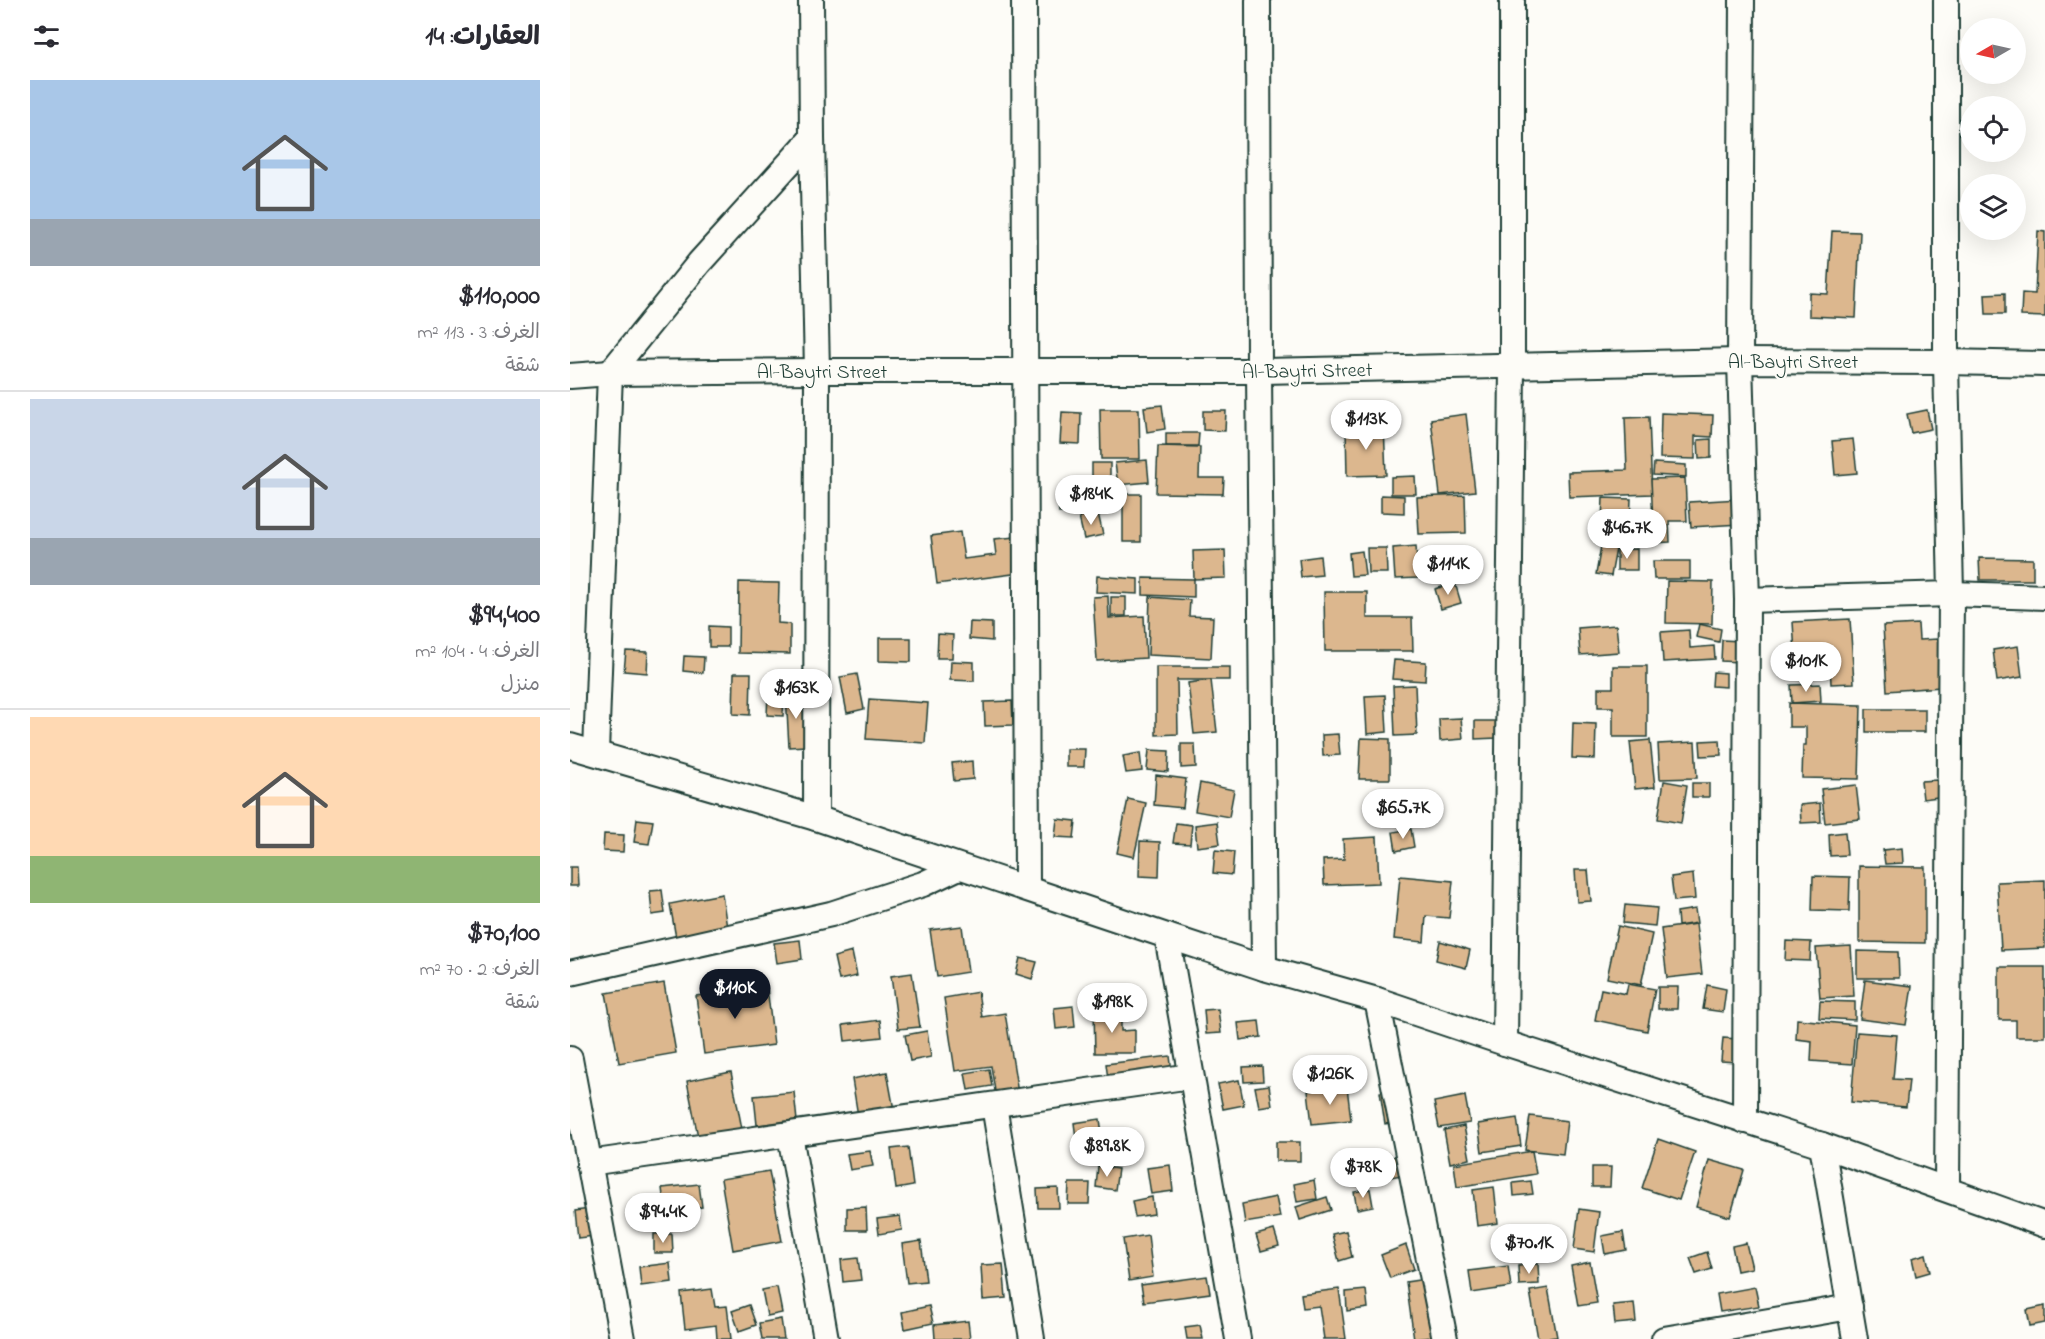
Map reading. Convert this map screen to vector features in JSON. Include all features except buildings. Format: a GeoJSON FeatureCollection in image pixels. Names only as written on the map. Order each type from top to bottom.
{"type":"FeatureCollection","features":[{"type":"Feature","properties":{"kind":"street"},"geometry":{"type":"LineString","coordinates":[[812,0],[812,138],[817,371],[816,818]]}},
{"type":"Feature","properties":{"kind":"street"},"geometry":{"type":"LineString","coordinates":[[1024,0],[1027,888]]}},
{"type":"Feature","properties":{"kind":"street"},"geometry":{"type":"LineString","coordinates":[[1258,0],[1264,968]]}},
{"type":"Feature","properties":{"kind":"street"},"geometry":{"type":"LineString","coordinates":[[1505,1043],[1512,366],[1512,0]]}},
{"type":"Feature","properties":{"kind":"street"},"geometry":{"type":"LineString","coordinates":[[1742,0],[1740,361],[1747,600],[1745,1121]]}},
{"type":"Feature","properties":{"kind":"street"},"geometry":{"type":"LineString","coordinates":[[1946,0],[1946,362],[1951,594],[1947,1189]]}},
{"type":"Feature","properties":{"kind":"street"},"geometry":{"type":"LineString","coordinates":[[596,752],[610,373],[699,263],[812,138]]}},
{"type":"Feature","properties":{"kind":"street","name":"Al-Baytri Street"},"geometry":{"type":"LineString","coordinates":[[570,376],[610,373],[817,371],[1259,371],[1740,361],[2045,364]]}},
{"type":"Feature","properties":{"kind":"street"},"geometry":{"type":"LineString","coordinates":[[1747,600],[1951,594],[2045,597]]}},
{"type":"Feature","properties":{"kind":"street"},"geometry":{"type":"LineString","coordinates":[[570,746],[816,818],[1264,968],[1377,1000],[1822,1145],[2045,1224]]}},
{"type":"Feature","properties":{"kind":"street"},"geometry":{"type":"LineString","coordinates":[[570,973],[831,914],[923,884],[958,867]]}},
{"type":"Feature","properties":{"kind":"street"},"geometry":{"type":"LineString","coordinates":[[1167,936],[1238,1339]]}},
{"type":"Feature","properties":{"kind":"street"},"geometry":{"type":"LineString","coordinates":[[1377,1000],[1445,1339]]}},
{"type":"Feature","properties":{"kind":"street"},"geometry":{"type":"LineString","coordinates":[[570,1059],[622,1339]]}},
{"type":"Feature","properties":{"kind":"street"},"geometry":{"type":"LineString","coordinates":[[589,1163],[1191,1076]]}},
{"type":"Feature","properties":{"kind":"street"},"geometry":{"type":"LineString","coordinates":[[994,1105],[1032,1339]]}},
{"type":"Feature","properties":{"kind":"street"},"geometry":{"type":"LineString","coordinates":[[790,1135],[826,1339]]}},
{"type":"Feature","properties":{"kind":"street"},"geometry":{"type":"LineString","coordinates":[[1822,1145],[1855,1339]]}},
{"type":"Feature","properties":{"kind":"street"},"geometry":{"type":"LineString","coordinates":[[1665,1339],[1850,1306]]}}]}
